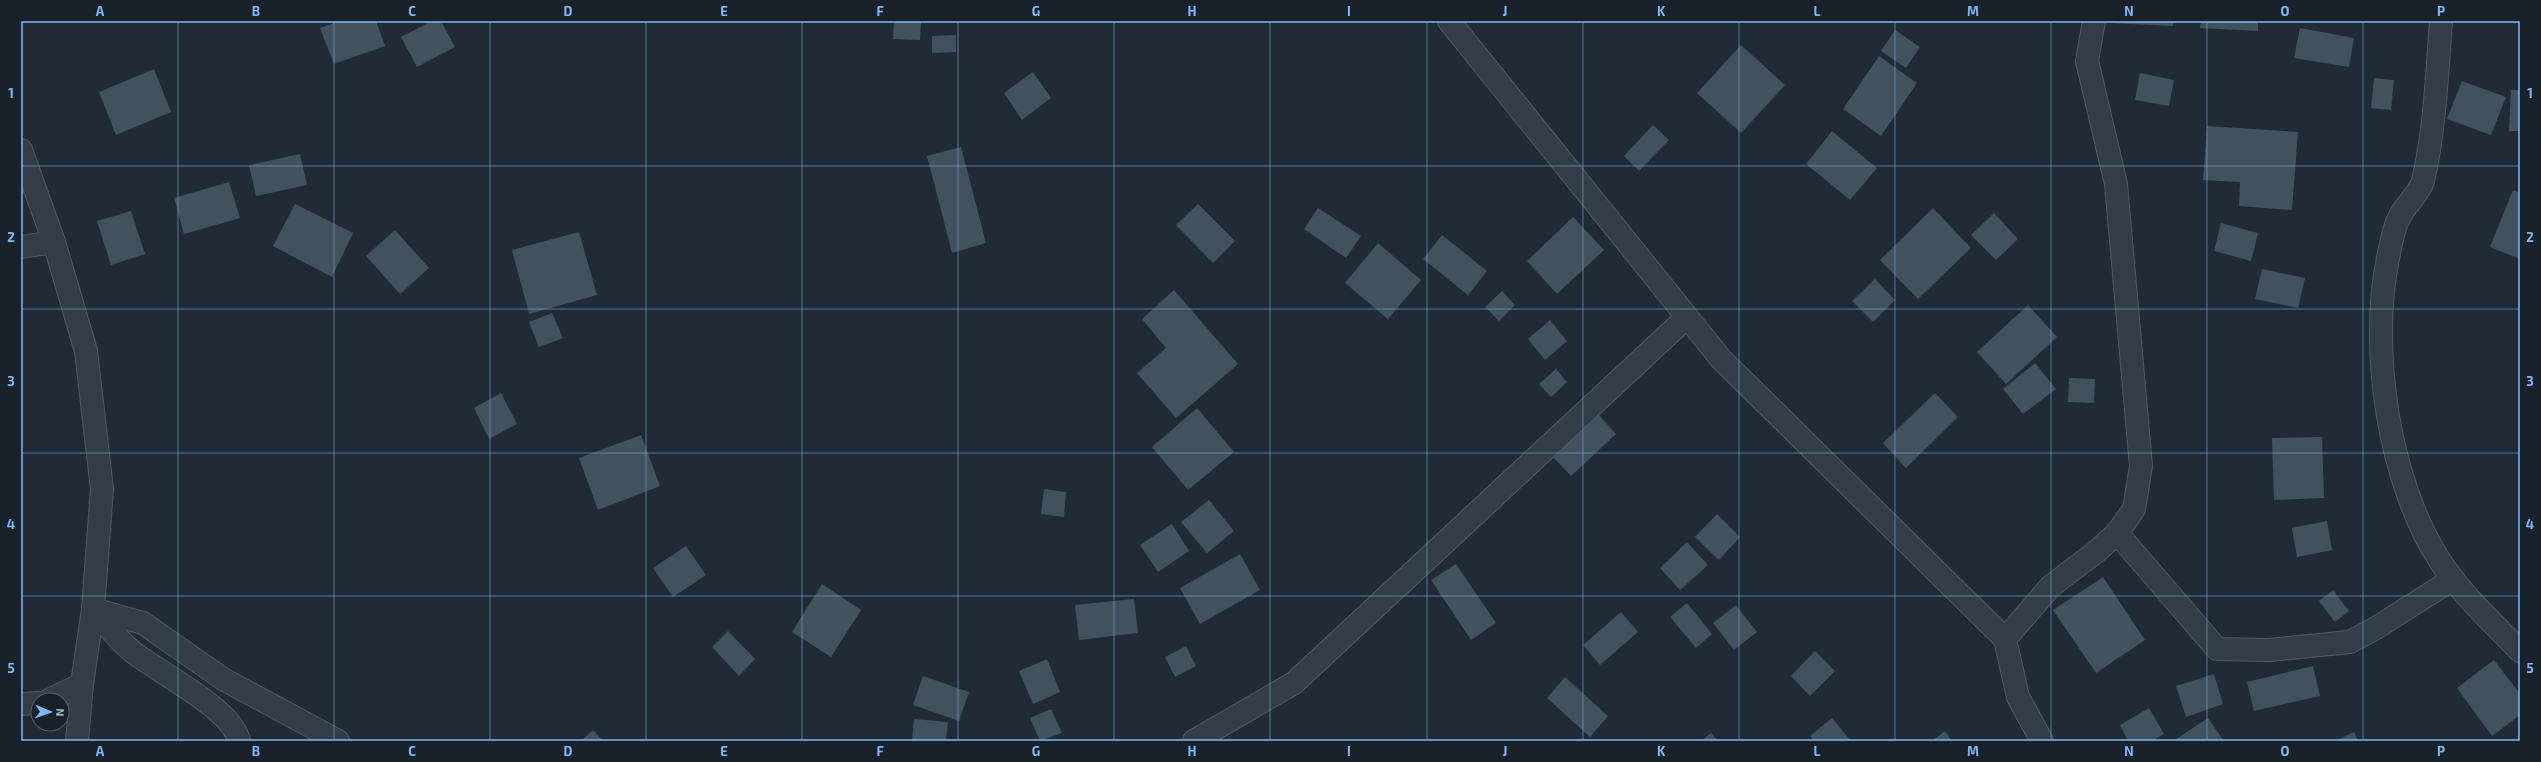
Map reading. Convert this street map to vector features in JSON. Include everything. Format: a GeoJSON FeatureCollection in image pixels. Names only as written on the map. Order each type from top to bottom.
{"type":"FeatureCollection","features":[{"type":"Feature","properties":{"kind":"street"},"geometry":{"type":"LineString","coordinates":[[1449,21],[1721,359],[2005,639],[2018,697],[2042,741]]}},
{"type":"Feature","properties":{"kind":"street"},"geometry":{"type":"LineString","coordinates":[[2005,639],[2051,586],[2096,552],[2117,533],[2134,509],[2140,466],[2116,184],[2087,60],[2094,21]]}},
{"type":"Feature","properties":{"kind":"street"},"geometry":{"type":"LineString","coordinates":[[2440,21],[2433,122],[2422,183],[2398,218],[2388,259],[2382,317],[2382,373],[2395,452],[2410,504],[2440,561],[2475,606],[2520,650]]}},
{"type":"Feature","properties":{"kind":"street"},"geometry":{"type":"LineString","coordinates":[[21,150],[54,242],[86,351],[101,482],[94,609],[82,684],[77,741]]}},
{"type":"Feature","properties":{"kind":"street"},"geometry":{"type":"LineString","coordinates":[[21,247],[54,242]]}},
{"type":"Feature","properties":{"kind":"street"},"geometry":{"type":"LineString","coordinates":[[1194,741],[1294,683],[1687,317]]}},
{"type":"Feature","properties":{"kind":"street"},"geometry":{"type":"LineString","coordinates":[[2117,533],[2217,649],[2270,650],[2350,642],[2376,628],[2454,579]]}},
{"type":"Feature","properties":{"kind":"street"},"geometry":{"type":"LineString","coordinates":[[94,609],[132,652],[213,706],[238,733],[239,741]]}},
{"type":"Feature","properties":{"kind":"street"},"geometry":{"type":"LineString","coordinates":[[94,609],[143,623],[223,679],[338,741]]}},
{"type":"Feature","properties":{"kind":"street"},"geometry":{"type":"LineString","coordinates":[[66,692],[82,684]]}},
{"type":"Feature","properties":{"kind":"building"},"geometry":{"type":"Polygon","coordinates":[[[339,21],[376,21],[385,46],[334,64],[320,28],[339,21]]]}},
{"type":"Feature","properties":{"kind":"building"},"geometry":{"type":"Polygon","coordinates":[[[432,21],[441,21],[455,47],[417,67],[401,37],[432,21]]]}},
{"type":"Feature","properties":{"kind":"building"},"geometry":{"type":"Polygon","coordinates":[[[894,21],[921,21],[920,40],[893,39],[894,21]]]}},
{"type":"Feature","properties":{"kind":"building"},"geometry":{"type":"Polygon","coordinates":[[[2111,21],[2173,21],[2173,26],[2110,23],[2111,21]]]}},
{"type":"Feature","properties":{"kind":"building"},"geometry":{"type":"Polygon","coordinates":[[[2201,21],[2258,21],[2258,31],[2200,28],[2201,21]]]}},
{"type":"Feature","properties":{"kind":"building"},"geometry":{"type":"Polygon","coordinates":[[[2300,28],[2354,38],[2349,67],[2294,58],[2300,28]]]}},
{"type":"Feature","properties":{"kind":"building"},"geometry":{"type":"Polygon","coordinates":[[[1895,30],[1920,47],[1906,68],[1881,51],[1895,30]]]}},
{"type":"Feature","properties":{"kind":"building"},"geometry":{"type":"Polygon","coordinates":[[[956,35],[956,52],[932,53],[932,36],[956,35]]]}},
{"type":"Feature","properties":{"kind":"building"},"geometry":{"type":"Polygon","coordinates":[[[1741,45],[1785,85],[1741,133],[1697,93],[1741,45]]]}},
{"type":"Feature","properties":{"kind":"building"},"geometry":{"type":"Polygon","coordinates":[[[1879,56],[1917,83],[1881,136],[1843,109],[1879,56]]]}},
{"type":"Feature","properties":{"kind":"building"},"geometry":{"type":"Polygon","coordinates":[[[154,69],[171,112],[116,135],[99,92],[154,69]]]}},
{"type":"Feature","properties":{"kind":"building"},"geometry":{"type":"Polygon","coordinates":[[[1033,72],[1051,98],[1022,120],[1004,93],[1033,72]]]}},
{"type":"Feature","properties":{"kind":"building"},"geometry":{"type":"Polygon","coordinates":[[[2140,73],[2174,80],[2169,106],[2135,100],[2140,73]]]}},
{"type":"Feature","properties":{"kind":"building"},"geometry":{"type":"Polygon","coordinates":[[[2374,78],[2394,80],[2391,110],[2371,108],[2374,78]]]}},
{"type":"Feature","properties":{"kind":"building"},"geometry":{"type":"Polygon","coordinates":[[[2462,81],[2506,97],[2491,135],[2447,119],[2462,81]]]}},
{"type":"Feature","properties":{"kind":"building"},"geometry":{"type":"Polygon","coordinates":[[[2511,90],[2520,90],[2520,131],[2509,131],[2511,90]]]}},
{"type":"Feature","properties":{"kind":"building"},"geometry":{"type":"Polygon","coordinates":[[[1653,125],[1669,140],[1639,171],[1624,156],[1653,125]]]}},
{"type":"Feature","properties":{"kind":"building"},"geometry":{"type":"Polygon","coordinates":[[[2207,126],[2298,132],[2292,210],[2239,206],[2240,182],[2203,180],[2207,126]]]}},
{"type":"Feature","properties":{"kind":"building"},"geometry":{"type":"Polygon","coordinates":[[[1832,131],[1877,168],[1850,200],[1806,164],[1832,131]]]}},
{"type":"Feature","properties":{"kind":"building"},"geometry":{"type":"Polygon","coordinates":[[[961,147],[986,243],[952,253],[927,156],[961,147]]]}},
{"type":"Feature","properties":{"kind":"building"},"geometry":{"type":"Polygon","coordinates":[[[300,154],[307,185],[256,196],[249,165],[300,154]]]}},
{"type":"Feature","properties":{"kind":"building"},"geometry":{"type":"Polygon","coordinates":[[[229,182],[240,218],[184,234],[174,198],[229,182]]]}},
{"type":"Feature","properties":{"kind":"building"},"geometry":{"type":"Polygon","coordinates":[[[2513,190],[2520,193],[2520,259],[2490,247],[2513,190]]]}},
{"type":"Feature","properties":{"kind":"building"},"geometry":{"type":"Polygon","coordinates":[[[295,204],[353,233],[332,277],[273,246],[295,204]]]}},
{"type":"Feature","properties":{"kind":"building"},"geometry":{"type":"Polygon","coordinates":[[[1198,204],[1235,241],[1213,263],[1176,225],[1198,204]]]}},
{"type":"Feature","properties":{"kind":"building"},"geometry":{"type":"Polygon","coordinates":[[[1318,208],[1361,236],[1346,258],[1304,229],[1318,208]]]}},
{"type":"Feature","properties":{"kind":"building"},"geometry":{"type":"Polygon","coordinates":[[[1933,208],[1971,248],[1918,299],[1880,260],[1933,208]]]}},
{"type":"Feature","properties":{"kind":"building"},"geometry":{"type":"Polygon","coordinates":[[[131,211],[145,254],[111,265],[97,221],[131,211]]]}},
{"type":"Feature","properties":{"kind":"building"},"geometry":{"type":"Polygon","coordinates":[[[1994,213],[2018,239],[1996,260],[1971,235],[1994,213]]]}},
{"type":"Feature","properties":{"kind":"building"},"geometry":{"type":"Polygon","coordinates":[[[1573,217],[1604,250],[1557,294],[1527,261],[1573,217]]]}},
{"type":"Feature","properties":{"kind":"building"},"geometry":{"type":"Polygon","coordinates":[[[2221,223],[2258,233],[2251,261],[2214,251],[2221,223]]]}},
{"type":"Feature","properties":{"kind":"building"},"geometry":{"type":"Polygon","coordinates":[[[395,230],[429,268],[400,294],[366,256],[395,230]]]}},
{"type":"Feature","properties":{"kind":"building"},"geometry":{"type":"Polygon","coordinates":[[[579,232],[597,295],[529,314],[512,250],[579,232]]]}},
{"type":"Feature","properties":{"kind":"building"},"geometry":{"type":"Polygon","coordinates":[[[1442,235],[1487,271],[1468,295],[1423,259],[1442,235]]]}},
{"type":"Feature","properties":{"kind":"building"},"geometry":{"type":"Polygon","coordinates":[[[1378,243],[1421,280],[1388,319],[1345,283],[1378,243]]]}},
{"type":"Feature","properties":{"kind":"building"},"geometry":{"type":"Polygon","coordinates":[[[2262,269],[2305,278],[2298,308],[2255,299],[2262,269]]]}},
{"type":"Feature","properties":{"kind":"building"},"geometry":{"type":"Polygon","coordinates":[[[1875,279],[1895,300],[1873,322],[1852,301],[1875,279]]]}},
{"type":"Feature","properties":{"kind":"building"},"geometry":{"type":"Polygon","coordinates":[[[1174,290],[1238,364],[1176,418],[1137,373],[1166,348],[1142,319],[1174,290]]]}},
{"type":"Feature","properties":{"kind":"building"},"geometry":{"type":"Polygon","coordinates":[[[1502,291],[1515,305],[1499,321],[1485,307],[1502,291]]]}},
{"type":"Feature","properties":{"kind":"building"},"geometry":{"type":"Polygon","coordinates":[[[2028,305],[2057,337],[2006,384],[1977,352],[2028,305]]]}},
{"type":"Feature","properties":{"kind":"building"},"geometry":{"type":"Polygon","coordinates":[[[552,313],[563,338],[539,347],[529,322],[552,313]]]}},
{"type":"Feature","properties":{"kind":"building"},"geometry":{"type":"Polygon","coordinates":[[[1550,320],[1567,341],[1545,360],[1528,339],[1550,320]]]}},
{"type":"Feature","properties":{"kind":"building"},"geometry":{"type":"Polygon","coordinates":[[[2035,363],[2056,389],[2023,414],[2003,389],[2035,363]]]}},
{"type":"Feature","properties":{"kind":"building"},"geometry":{"type":"Polygon","coordinates":[[[1556,369],[1567,382],[1551,397],[1539,384],[1556,369]]]}},
{"type":"Feature","properties":{"kind":"building"},"geometry":{"type":"Polygon","coordinates":[[[2069,378],[2095,379],[2094,403],[2068,402],[2069,378]]]}},
{"type":"Feature","properties":{"kind":"building"},"geometry":{"type":"Polygon","coordinates":[[[501,393],[517,424],[489,439],[474,408],[501,393]]]}},
{"type":"Feature","properties":{"kind":"building"},"geometry":{"type":"Polygon","coordinates":[[[1935,393],[1958,417],[1906,468],[1883,443],[1935,393]]]}},
{"type":"Feature","properties":{"kind":"building"},"geometry":{"type":"Polygon","coordinates":[[[1197,408],[1234,452],[1188,490],[1152,447],[1197,408]]]}},
{"type":"Feature","properties":{"kind":"building"},"geometry":{"type":"Polygon","coordinates":[[[1597,413],[1616,434],[1571,476],[1552,456],[1597,413]]]}},
{"type":"Feature","properties":{"kind":"building"},"geometry":{"type":"Polygon","coordinates":[[[641,435],[660,486],[598,510],[579,458],[641,435]]]}},
{"type":"Feature","properties":{"kind":"building"},"geometry":{"type":"Polygon","coordinates":[[[2322,437],[2324,498],[2274,500],[2272,438],[2322,437]]]}},
{"type":"Feature","properties":{"kind":"building"},"geometry":{"type":"Polygon","coordinates":[[[1044,489],[1066,492],[1064,517],[1041,514],[1044,489]]]}},
{"type":"Feature","properties":{"kind":"building"},"geometry":{"type":"Polygon","coordinates":[[[1209,500],[1234,531],[1207,553],[1181,522],[1209,500]]]}},
{"type":"Feature","properties":{"kind":"building"},"geometry":{"type":"Polygon","coordinates":[[[1717,514],[1740,537],[1719,560],[1695,537],[1717,514]]]}},
{"type":"Feature","properties":{"kind":"building"},"geometry":{"type":"Polygon","coordinates":[[[2327,521],[2332,550],[2297,557],[2292,528],[2327,521]]]}},
{"type":"Feature","properties":{"kind":"building"},"geometry":{"type":"Polygon","coordinates":[[[1172,524],[1189,551],[1158,572],[1140,545],[1172,524]]]}},
{"type":"Feature","properties":{"kind":"building"},"geometry":{"type":"Polygon","coordinates":[[[1687,542],[1708,565],[1680,590],[1660,568],[1687,542]]]}},
{"type":"Feature","properties":{"kind":"building"},"geometry":{"type":"Polygon","coordinates":[[[686,546],[706,575],[673,597],[653,568],[686,546]]]}},
{"type":"Feature","properties":{"kind":"building"},"geometry":{"type":"Polygon","coordinates":[[[1240,554],[1260,590],[1200,624],[1180,588],[1240,554]]]}},
{"type":"Feature","properties":{"kind":"building"},"geometry":{"type":"Polygon","coordinates":[[[1456,564],[1496,623],[1471,640],[1431,580],[1456,564]]]}},
{"type":"Feature","properties":{"kind":"building"},"geometry":{"type":"Polygon","coordinates":[[[2103,577],[2145,640],[2096,673],[2053,610],[2103,577]]]}},
{"type":"Feature","properties":{"kind":"building"},"geometry":{"type":"Polygon","coordinates":[[[822,584],[861,610],[831,657],[792,632],[822,584]]]}},
{"type":"Feature","properties":{"kind":"building"},"geometry":{"type":"Polygon","coordinates":[[[2333,590],[2349,611],[2335,622],[2319,601],[2333,590]]]}},
{"type":"Feature","properties":{"kind":"building"},"geometry":{"type":"Polygon","coordinates":[[[1134,599],[1138,633],[1079,640],[1075,605],[1134,599]]]}},
{"type":"Feature","properties":{"kind":"building"},"geometry":{"type":"Polygon","coordinates":[[[1687,603],[1712,634],[1696,648],[1670,617],[1687,603]]]}},
{"type":"Feature","properties":{"kind":"building"},"geometry":{"type":"Polygon","coordinates":[[[1736,605],[1757,632],[1734,650],[1713,623],[1736,605]]]}},
{"type":"Feature","properties":{"kind":"building"},"geometry":{"type":"Polygon","coordinates":[[[1621,612],[1638,632],[1600,665],[1583,645],[1621,612]]]}},
{"type":"Feature","properties":{"kind":"building"},"geometry":{"type":"Polygon","coordinates":[[[728,631],[755,659],[739,676],[712,647],[728,631]]]}},
{"type":"Feature","properties":{"kind":"building"},"geometry":{"type":"Polygon","coordinates":[[[1186,646],[1196,666],[1175,677],[1165,657],[1186,646]]]}},
{"type":"Feature","properties":{"kind":"building"},"geometry":{"type":"Polygon","coordinates":[[[1815,651],[1835,671],[1810,696],[1791,676],[1815,651]]]}},
{"type":"Feature","properties":{"kind":"building"},"geometry":{"type":"Polygon","coordinates":[[[1047,659],[1060,692],[1033,704],[1019,671],[1047,659]]]}},
{"type":"Feature","properties":{"kind":"building"},"geometry":{"type":"Polygon","coordinates":[[[2494,660],[2520,694],[2520,715],[2492,736],[2457,688],[2494,660]]]}},
{"type":"Feature","properties":{"kind":"building"},"geometry":{"type":"Polygon","coordinates":[[[2313,666],[2320,696],[2254,711],[2247,682],[2313,666]]]}},
{"type":"Feature","properties":{"kind":"building"},"geometry":{"type":"Polygon","coordinates":[[[2214,674],[2223,704],[2186,717],[2176,686],[2214,674]]]}},
{"type":"Feature","properties":{"kind":"building"},"geometry":{"type":"Polygon","coordinates":[[[923,676],[969,692],[959,721],[913,705],[923,676]]]}},
{"type":"Feature","properties":{"kind":"building"},"geometry":{"type":"Polygon","coordinates":[[[1565,677],[1608,716],[1590,737],[1547,698],[1565,677]]]}},
{"type":"Feature","properties":{"kind":"building"},"geometry":{"type":"Polygon","coordinates":[[[2149,708],[2164,734],[2152,741],[2128,741],[2120,725],[2149,708]]]}},
{"type":"Feature","properties":{"kind":"building"},"geometry":{"type":"Polygon","coordinates":[[[1051,709],[1062,733],[1040,741],[1030,718],[1051,709]]]}},
{"type":"Feature","properties":{"kind":"building"},"geometry":{"type":"Polygon","coordinates":[[[1832,718],[1850,740],[1814,741],[1810,736],[1832,718]]]}},
{"type":"Feature","properties":{"kind":"building"},"geometry":{"type":"Polygon","coordinates":[[[2208,718],[2224,741],[2173,741],[2208,718]]]}},
{"type":"Feature","properties":{"kind":"building"},"geometry":{"type":"Polygon","coordinates":[[[914,719],[948,722],[946,741],[912,741],[914,719]]]}},
{"type":"Feature","properties":{"kind":"building"},"geometry":{"type":"Polygon","coordinates":[[[593,730],[603,741],[581,741],[593,730]]]}},
{"type":"Feature","properties":{"kind":"building"},"geometry":{"type":"Polygon","coordinates":[[[1945,731],[1952,741],[1932,741],[1945,731]]]}},
{"type":"Feature","properties":{"kind":"building"},"geometry":{"type":"Polygon","coordinates":[[[2354,732],[2358,741],[2335,741],[2354,732]]]}},
{"type":"Feature","properties":{"kind":"building"},"geometry":{"type":"Polygon","coordinates":[[[1711,733],[1718,741],[1701,741],[1711,733]]]}}]}
